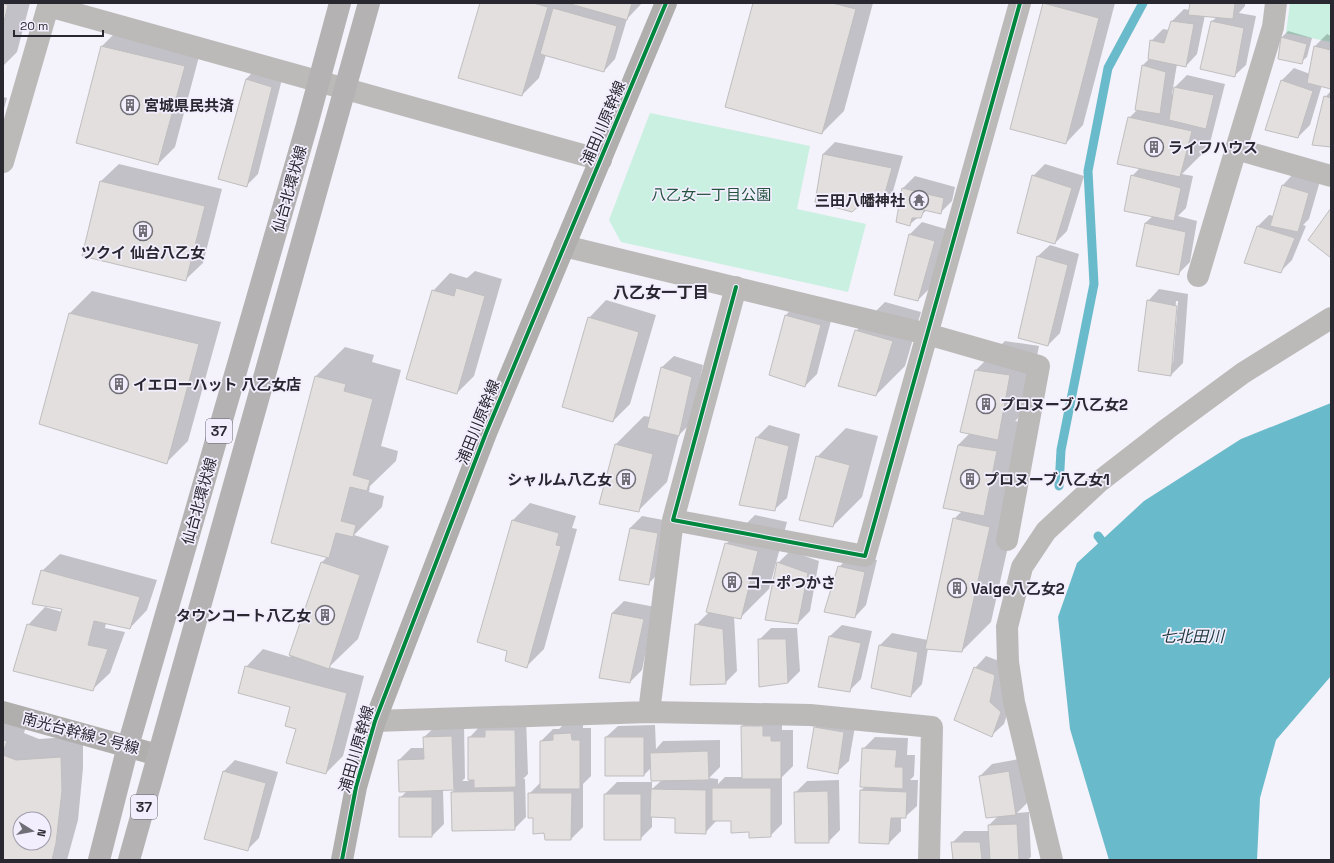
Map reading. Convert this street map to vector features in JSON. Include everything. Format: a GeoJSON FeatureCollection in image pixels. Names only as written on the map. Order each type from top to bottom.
{"type":"FeatureCollection","features":[{"type":"Feature","properties":{"kind":"main road","name":"仙台北環状線"},"geometry":{"type":"LineString","coordinates":[[99,860],[128,746],[305,132],[340,3]]}},
{"type":"Feature","properties":{"kind":"main road","name":"仙台北環状線"},"geometry":{"type":"LineString","coordinates":[[129,860],[369,3]]}},
{"type":"Feature","properties":{"kind":"street","name":"浦田川原幹線"},"geometry":{"type":"LineString","coordinates":[[342,860],[356,787],[375,721],[486,433],[666,3]]}},
{"type":"Feature","properties":{"kind":"street"},"geometry":{"type":"LineString","coordinates":[[673,520],[865,556],[1020,3]]}},
{"type":"Feature","properties":{"kind":"street"},"geometry":{"type":"LineString","coordinates":[[1198,276],[1273,27],[1276,3]]}},
{"type":"Feature","properties":{"kind":"street"},"geometry":{"type":"LineString","coordinates":[[3,162],[48,4],[600,160]]}},
{"type":"Feature","properties":{"kind":"street"},"geometry":{"type":"LineString","coordinates":[[1236,149],[1331,176]]}},
{"type":"Feature","properties":{"kind":"street"},"geometry":{"type":"LineString","coordinates":[[564,246],[927,334],[1039,366],[1008,540]]}},
{"type":"Feature","properties":{"kind":"street"},"geometry":{"type":"LineString","coordinates":[[649,712],[673,520],[736,287]]}},
{"type":"Feature","properties":{"kind":"street"},"geometry":{"type":"LineString","coordinates":[[1052,860],[1014,702],[1008,662],[1007,627],[1022,567],[1046,531],[1100,481],[1167,429],[1242,374],[1331,318]]}},
{"type":"Feature","properties":{"kind":"street","name":"南光台幹線２号線"},"geometry":{"type":"LineString","coordinates":[[3,712],[158,755]]}},
{"type":"Feature","properties":{"kind":"street"},"geometry":{"type":"LineString","coordinates":[[375,721],[649,712],[810,715],[932,727],[929,860]]}},
{"type":"Feature","properties":{"kind":"green space"},"geometry":{"type":"Polygon","coordinates":[[[1290,3],[1331,3],[1331,42],[1286,33],[1290,3]]]}},
{"type":"Feature","properties":{"kind":"green space","name":"八乙女一丁目公園"},"geometry":{"type":"Polygon","coordinates":[[[650,113],[810,146],[797,209],[866,224],[848,292],[621,242],[609,220],[650,113]]]}},
{"type":"Feature","properties":{"kind":"water","name":"七北田川"},"geometry":{"type":"Polygon","coordinates":[[[1331,403],[1331,676],[1276,740],[1260,798],[1257,860],[1109,860],[1070,729],[1058,617],[1077,563],[1144,501],[1241,439],[1331,403]]]}},
{"type":"Feature","properties":{"kind":"building"},"geometry":{"type":"Polygon","coordinates":[[[3,3],[8,5],[3,26],[3,3]]]}},
{"type":"Feature","properties":{"kind":"building"},"geometry":{"type":"Polygon","coordinates":[[[480,3],[533,3],[548,7],[522,96],[458,78],[480,3]]]}},
{"type":"Feature","properties":{"kind":"building"},"geometry":{"type":"Polygon","coordinates":[[[567,3],[632,3],[627,20],[567,3]]]}},
{"type":"Feature","properties":{"kind":"building"},"geometry":{"type":"Polygon","coordinates":[[[753,3],[832,3],[856,9],[822,134],[725,107],[753,3]]]}},
{"type":"Feature","properties":{"kind":"building"},"geometry":{"type":"Polygon","coordinates":[[[1043,3],[1099,18],[1066,144],[1010,129],[1043,3]]]}},
{"type":"Feature","properties":{"kind":"building"},"geometry":{"type":"Polygon","coordinates":[[[1190,3],[1235,3],[1233,19],[1188,15],[1190,3]]]}},
{"type":"Feature","properties":{"kind":"building"},"geometry":{"type":"Polygon","coordinates":[[[553,8],[617,26],[604,72],[540,54],[553,8]]]}},
{"type":"Feature","properties":{"kind":"building"},"geometry":{"type":"Polygon","coordinates":[[[1171,21],[1194,24],[1186,67],[1148,59],[1150,40],[1164,43],[1171,21]]]}},
{"type":"Feature","properties":{"kind":"building"},"geometry":{"type":"Polygon","coordinates":[[[1211,21],[1244,28],[1235,77],[1200,69],[1211,21]]]}},
{"type":"Feature","properties":{"kind":"building"},"geometry":{"type":"Polygon","coordinates":[[[1281,37],[1307,44],[1302,64],[1278,59],[1281,37]]]}},
{"type":"Feature","properties":{"kind":"building","name":"宮城県民共済"},"geometry":{"type":"Polygon","coordinates":[[[101,46],[185,66],[158,165],[76,143],[101,46]]]}},
{"type":"Feature","properties":{"kind":"building"},"geometry":{"type":"Polygon","coordinates":[[[1314,46],[1331,50],[1331,89],[1307,83],[1314,46]]]}},
{"type":"Feature","properties":{"kind":"building"},"geometry":{"type":"Polygon","coordinates":[[[1142,65],[1166,72],[1160,114],[1135,110],[1142,65]]]}},
{"type":"Feature","properties":{"kind":"building"},"geometry":{"type":"Polygon","coordinates":[[[246,79],[272,87],[247,187],[218,179],[246,79]]]}},
{"type":"Feature","properties":{"kind":"building"},"geometry":{"type":"Polygon","coordinates":[[[1281,80],[1313,91],[1298,138],[1265,130],[1281,80]]]}},
{"type":"Feature","properties":{"kind":"building"},"geometry":{"type":"Polygon","coordinates":[[[1174,87],[1214,95],[1206,129],[1169,120],[1174,87]]]}},
{"type":"Feature","properties":{"kind":"building"},"geometry":{"type":"Polygon","coordinates":[[[1324,96],[1331,98],[1331,147],[1312,145],[1324,96]]]}},
{"type":"Feature","properties":{"kind":"building","name":"ライフハウス"},"geometry":{"type":"Polygon","coordinates":[[[1128,117],[1192,131],[1180,177],[1117,164],[1128,117]]]}},
{"type":"Feature","properties":{"kind":"building"},"geometry":{"type":"Polygon","coordinates":[[[823,154],[892,168],[882,204],[861,204],[852,212],[815,202],[823,154]]]}},
{"type":"Feature","properties":{"kind":"building"},"geometry":{"type":"Polygon","coordinates":[[[1032,175],[1072,188],[1055,244],[1017,233],[1032,175]]]}},
{"type":"Feature","properties":{"kind":"building"},"geometry":{"type":"Polygon","coordinates":[[[1131,175],[1181,188],[1174,221],[1124,211],[1131,175]]]}},
{"type":"Feature","properties":{"kind":"building","name":"ツクイ 仙台八乙女"},"geometry":{"type":"Polygon","coordinates":[[[100,181],[205,206],[186,281],[82,256],[100,181]]]}},
{"type":"Feature","properties":{"kind":"building"},"geometry":{"type":"Polygon","coordinates":[[[1282,185],[1309,193],[1298,232],[1270,226],[1282,185]]]}},
{"type":"Feature","properties":{"kind":"building"},"geometry":{"type":"Polygon","coordinates":[[[902,188],[944,198],[941,214],[924,210],[921,218],[912,218],[910,226],[896,222],[902,188]]]}},
{"type":"Feature","properties":{"kind":"building"},"geometry":{"type":"Polygon","coordinates":[[[1331,208],[1331,258],[1308,240],[1331,208]]]}},
{"type":"Feature","properties":{"kind":"building"},"geometry":{"type":"Polygon","coordinates":[[[1145,223],[1186,232],[1179,275],[1136,266],[1145,223]]]}},
{"type":"Feature","properties":{"kind":"building"},"geometry":{"type":"Polygon","coordinates":[[[1257,226],[1295,238],[1281,273],[1244,263],[1257,226]]]}},
{"type":"Feature","properties":{"kind":"building"},"geometry":{"type":"Polygon","coordinates":[[[909,234],[935,241],[918,301],[894,295],[909,234]]]}},
{"type":"Feature","properties":{"kind":"building"},"geometry":{"type":"Polygon","coordinates":[[[1037,256],[1068,265],[1048,346],[1018,338],[1037,256]]]}},
{"type":"Feature","properties":{"kind":"building"},"geometry":{"type":"Polygon","coordinates":[[[456,288],[485,296],[457,394],[406,379],[432,290],[454,296],[456,288]]]}},
{"type":"Feature","properties":{"kind":"building"},"geometry":{"type":"Polygon","coordinates":[[[1147,300],[1177,306],[1171,376],[1138,371],[1147,300]]]}},
{"type":"Feature","properties":{"kind":"building","name":"イエローハット 八乙女店"},"geometry":{"type":"Polygon","coordinates":[[[69,313],[199,344],[167,464],[39,424],[69,313]]]}},
{"type":"Feature","properties":{"kind":"building"},"geometry":{"type":"Polygon","coordinates":[[[785,315],[821,325],[805,387],[769,375],[785,315]]]}},
{"type":"Feature","properties":{"kind":"building"},"geometry":{"type":"Polygon","coordinates":[[[588,317],[639,332],[613,422],[562,407],[588,317]]]}},
{"type":"Feature","properties":{"kind":"building"},"geometry":{"type":"Polygon","coordinates":[[[855,330],[893,341],[876,396],[838,386],[855,330]]]}},
{"type":"Feature","properties":{"kind":"building"},"geometry":{"type":"Polygon","coordinates":[[[661,367],[692,377],[679,436],[647,428],[661,367]]]}},
{"type":"Feature","properties":{"kind":"building","name":"プロヌーブ八乙女2"},"geometry":{"type":"Polygon","coordinates":[[[975,370],[1010,375],[998,440],[960,432],[975,370]]]}},
{"type":"Feature","properties":{"kind":"building"},"geometry":{"type":"Polygon","coordinates":[[[315,376],[346,384],[344,391],[373,399],[353,475],[370,480],[367,491],[350,487],[341,521],[356,525],[353,537],[336,533],[329,558],[271,543],[315,376]]]}},
{"type":"Feature","properties":{"kind":"building"},"geometry":{"type":"Polygon","coordinates":[[[756,437],[789,446],[775,511],[739,505],[756,437]]]}},
{"type":"Feature","properties":{"kind":"building","name":"シャルム八乙女"},"geometry":{"type":"Polygon","coordinates":[[[615,444],[653,454],[639,512],[599,504],[615,444]]]}},
{"type":"Feature","properties":{"kind":"building","name":"プロヌーブ八乙女1"},"geometry":{"type":"Polygon","coordinates":[[[958,445],[997,451],[984,516],[943,508],[958,445]]]}},
{"type":"Feature","properties":{"kind":"building"},"geometry":{"type":"Polygon","coordinates":[[[816,456],[850,465],[833,527],[799,520],[816,456]]]}},
{"type":"Feature","properties":{"kind":"building","name":"Valge八乙女2"},"geometry":{"type":"Polygon","coordinates":[[[953,518],[990,527],[962,652],[925,649],[953,518]]]}},
{"type":"Feature","properties":{"kind":"building"},"geometry":{"type":"Polygon","coordinates":[[[512,520],[559,533],[556,545],[561,546],[527,668],[505,661],[507,651],[477,642],[512,520]]]}},
{"type":"Feature","properties":{"kind":"building"},"geometry":{"type":"Polygon","coordinates":[[[630,528],[658,533],[649,585],[619,580],[630,528]]]}},
{"type":"Feature","properties":{"kind":"building","name":"コーポつかさ"},"geometry":{"type":"Polygon","coordinates":[[[725,543],[758,551],[741,619],[706,612],[725,543]]]}},
{"type":"Feature","properties":{"kind":"building","name":"タウンコート八乙女"},"geometry":{"type":"Polygon","coordinates":[[[321,562],[360,575],[329,669],[289,655],[321,562]]]}},
{"type":"Feature","properties":{"kind":"building"},"geometry":{"type":"Polygon","coordinates":[[[777,562],[808,573],[798,624],[765,620],[777,562]]]}},
{"type":"Feature","properties":{"kind":"building"},"geometry":{"type":"Polygon","coordinates":[[[838,566],[865,572],[855,618],[824,612],[838,566]]]}},
{"type":"Feature","properties":{"kind":"building"},"geometry":{"type":"Polygon","coordinates":[[[41,570],[140,597],[130,629],[94,621],[88,645],[108,649],[93,691],[13,671],[27,624],[56,631],[62,609],[32,604],[41,570]]]}},
{"type":"Feature","properties":{"kind":"building"},"geometry":{"type":"Polygon","coordinates":[[[612,613],[644,619],[630,683],[599,678],[612,613]]]}},
{"type":"Feature","properties":{"kind":"building"},"geometry":{"type":"Polygon","coordinates":[[[695,624],[723,629],[726,684],[690,685],[695,624]]]}},
{"type":"Feature","properties":{"kind":"building"},"geometry":{"type":"Polygon","coordinates":[[[829,636],[861,643],[850,692],[818,687],[829,636]]]}},
{"type":"Feature","properties":{"kind":"building"},"geometry":{"type":"Polygon","coordinates":[[[758,639],[786,639],[788,683],[759,687],[758,639]]]}},
{"type":"Feature","properties":{"kind":"building"},"geometry":{"type":"Polygon","coordinates":[[[879,645],[918,652],[911,697],[871,688],[879,645]]]}},
{"type":"Feature","properties":{"kind":"building"},"geometry":{"type":"Polygon","coordinates":[[[245,666],[347,693],[326,774],[286,763],[296,729],[285,726],[290,707],[238,693],[245,666]]]}},
{"type":"Feature","properties":{"kind":"building"},"geometry":{"type":"Polygon","coordinates":[[[974,667],[995,675],[990,702],[1001,712],[992,737],[954,720],[974,667]]]}},
{"type":"Feature","properties":{"kind":"building"},"geometry":{"type":"Polygon","coordinates":[[[741,726],[763,726],[763,736],[771,736],[771,741],[781,741],[781,779],[742,779],[741,726]]]}},
{"type":"Feature","properties":{"kind":"building"},"geometry":{"type":"Polygon","coordinates":[[[814,727],[844,732],[838,774],[807,768],[814,727]]]}},
{"type":"Feature","properties":{"kind":"building"},"geometry":{"type":"Polygon","coordinates":[[[485,730],[515,730],[516,787],[474,788],[474,780],[468,780],[468,737],[485,737],[485,730]]]}},
{"type":"Feature","properties":{"kind":"building"},"geometry":{"type":"Polygon","coordinates":[[[571,733],[572,740],[580,740],[580,789],[540,789],[540,741],[553,740],[553,734],[571,733]]]}},
{"type":"Feature","properties":{"kind":"building"},"geometry":{"type":"Polygon","coordinates":[[[452,736],[454,790],[399,792],[398,760],[424,759],[423,737],[452,736]]]}},
{"type":"Feature","properties":{"kind":"building"},"geometry":{"type":"Polygon","coordinates":[[[605,737],[644,737],[644,776],[605,776],[605,737]]]}},
{"type":"Feature","properties":{"kind":"building"},"geometry":{"type":"Polygon","coordinates":[[[3,740],[7,741],[3,753],[3,740]]]}},
{"type":"Feature","properties":{"kind":"building"},"geometry":{"type":"Polygon","coordinates":[[[862,748],[897,750],[895,767],[903,767],[903,789],[860,787],[862,748]]]}},
{"type":"Feature","properties":{"kind":"building"},"geometry":{"type":"Polygon","coordinates":[[[708,751],[709,780],[651,781],[650,753],[708,751]]]}},
{"type":"Feature","properties":{"kind":"building"},"geometry":{"type":"Polygon","coordinates":[[[3,755],[16,760],[61,757],[62,791],[56,843],[52,860],[3,860],[3,755]]]}},
{"type":"Feature","properties":{"kind":"building"},"geometry":{"type":"Polygon","coordinates":[[[223,771],[266,783],[248,851],[204,839],[223,771]]]}},
{"type":"Feature","properties":{"kind":"building"},"geometry":{"type":"Polygon","coordinates":[[[1009,771],[1016,815],[986,818],[979,776],[1009,771]]]}},
{"type":"Feature","properties":{"kind":"building"},"geometry":{"type":"Polygon","coordinates":[[[712,788],[771,788],[771,837],[749,838],[749,832],[731,833],[731,821],[712,821],[712,788]]]}},
{"type":"Feature","properties":{"kind":"building"},"geometry":{"type":"Polygon","coordinates":[[[651,789],[706,790],[706,834],[675,833],[675,818],[650,817],[651,789]]]}},
{"type":"Feature","properties":{"kind":"building"},"geometry":{"type":"Polygon","coordinates":[[[860,790],[907,792],[906,818],[891,818],[889,844],[859,843],[860,790]]]}},
{"type":"Feature","properties":{"kind":"building"},"geometry":{"type":"Polygon","coordinates":[[[514,791],[515,830],[452,831],[451,792],[514,791]]]}},
{"type":"Feature","properties":{"kind":"building"},"geometry":{"type":"Polygon","coordinates":[[[828,791],[829,843],[795,843],[794,792],[828,791]]]}},
{"type":"Feature","properties":{"kind":"building"},"geometry":{"type":"Polygon","coordinates":[[[528,793],[572,793],[571,840],[545,840],[544,833],[533,834],[533,818],[528,818],[528,793]]]}},
{"type":"Feature","properties":{"kind":"building"},"geometry":{"type":"Polygon","coordinates":[[[604,794],[641,794],[641,840],[604,840],[604,794]]]}},
{"type":"Feature","properties":{"kind":"building"},"geometry":{"type":"Polygon","coordinates":[[[399,797],[432,797],[432,837],[399,837],[399,797]]]}},
{"type":"Feature","properties":{"kind":"building"},"geometry":{"type":"Polygon","coordinates":[[[1017,824],[1019,860],[990,860],[988,825],[1017,824]]]}},
{"type":"Feature","properties":{"kind":"building"},"geometry":{"type":"Polygon","coordinates":[[[951,842],[980,842],[982,860],[953,860],[951,842]]]}},
{"type":"Feature","properties":{"kind":"waterway"},"geometry":{"type":"LineString","coordinates":[[1059,486],[1061,450],[1094,284],[1088,171],[1108,68],[1143,3]]}},
{"type":"Feature","properties":{"kind":"waterway"},"geometry":{"type":"LineString","coordinates":[[1098,536],[1108,549]]}},
{"type":"Feature","properties":{"kind":"cycle path"},"geometry":{"type":"LineString","coordinates":[[342,860],[356,787],[375,721],[486,433],[666,3]]}},
{"type":"Feature","properties":{"kind":"cycle path"},"geometry":{"type":"LineString","coordinates":[[736,287],[673,520],[865,556],[1020,3]]}},
{"type":"Feature","properties":{"kind":"place","name":"宮城県民共済"},"geometry":{"type":"Point","coordinates":[130,105]}},
{"type":"Feature","properties":{"kind":"place","name":"ライフハウス"},"geometry":{"type":"Point","coordinates":[1154,147]}},
{"type":"Feature","properties":{"kind":"place","name":"三田八幡神社"},"geometry":{"type":"Point","coordinates":[919,200]}},
{"type":"Feature","properties":{"kind":"place","name":"ツクイ 仙台八乙女"},"geometry":{"type":"Point","coordinates":[143,231]}},
{"type":"Feature","properties":{"kind":"place","name":"イエローハット 八乙女店"},"geometry":{"type":"Point","coordinates":[119,384]}},
{"type":"Feature","properties":{"kind":"place","name":"プロヌーブ八乙女2"},"geometry":{"type":"Point","coordinates":[986,404]}},
{"type":"Feature","properties":{"kind":"place","name":"シャルム八乙女"},"geometry":{"type":"Point","coordinates":[626,479]}},
{"type":"Feature","properties":{"kind":"place","name":"プロヌーブ八乙女1"},"geometry":{"type":"Point","coordinates":[970,479]}},
{"type":"Feature","properties":{"kind":"place","name":"コーポつかさ"},"geometry":{"type":"Point","coordinates":[732,582]}},
{"type":"Feature","properties":{"kind":"place","name":"Valge八乙女2"},"geometry":{"type":"Point","coordinates":[957,588]}},
{"type":"Feature","properties":{"kind":"place","name":"タウンコート八乙女"},"geometry":{"type":"Point","coordinates":[325,615]}},
{"type":"Feature","properties":{"kind":"district","name":"八乙女一丁目"},"geometry":{"type":"Point","coordinates":[661,292]}}]}
